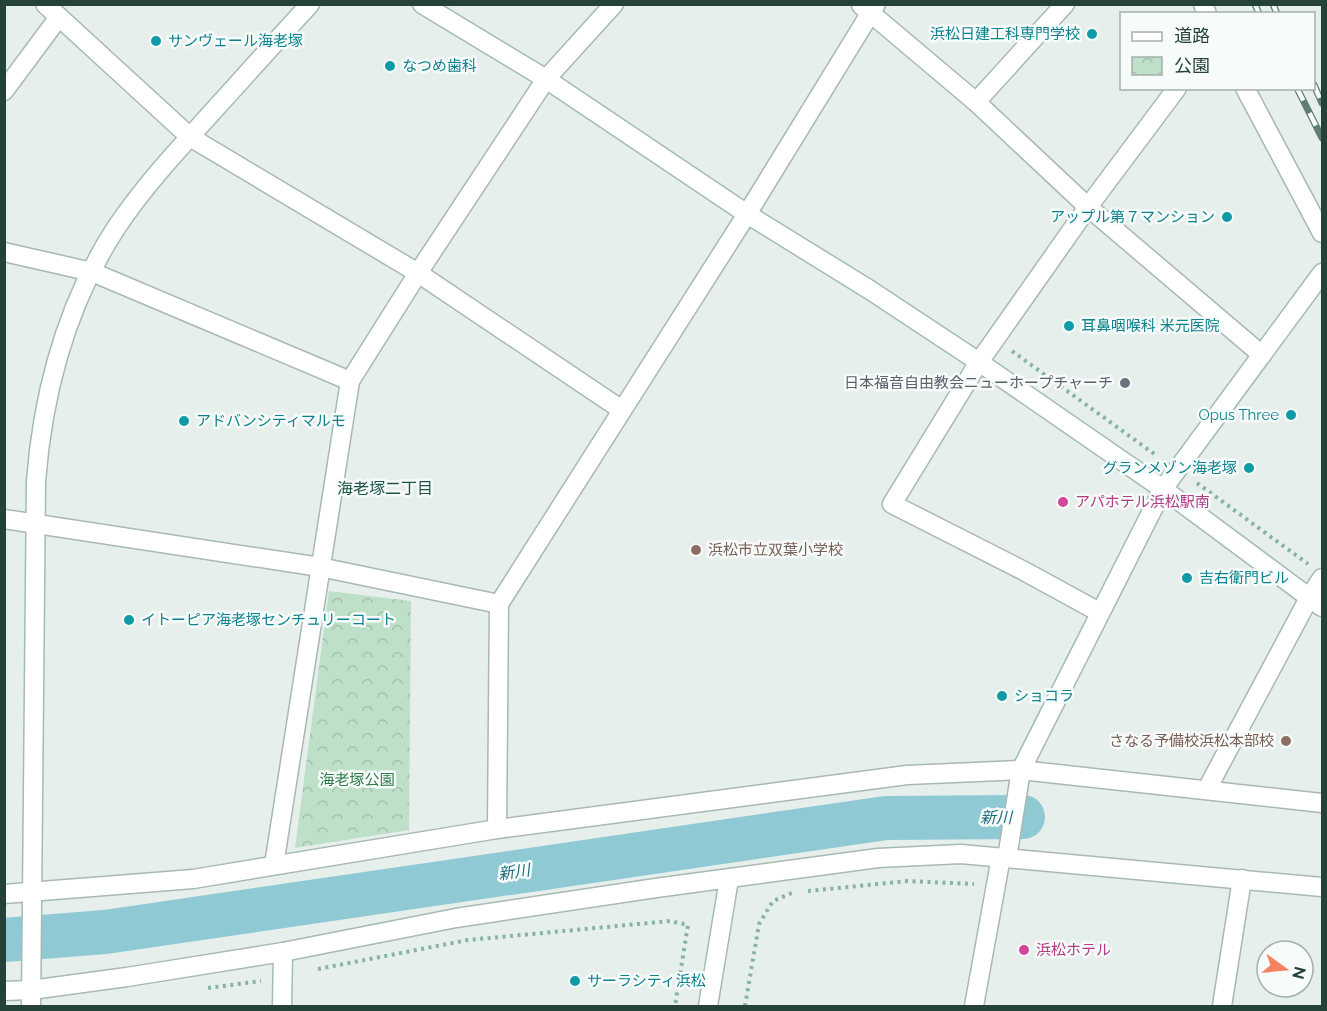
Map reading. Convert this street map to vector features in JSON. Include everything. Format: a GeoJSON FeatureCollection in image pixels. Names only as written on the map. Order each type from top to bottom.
{"type":"FeatureCollection","features":[{"type":"Feature","properties":{"kind":"street"},"geometry":{"type":"LineString","coordinates":[[45,4],[190,137],[418,273],[622,410]]}},
{"type":"Feature","properties":{"kind":"street"},"geometry":{"type":"LineString","coordinates":[[31,998],[37,472],[45,406],[65,332],[92,272],[137,198],[309,4]]}},
{"type":"Feature","properties":{"kind":"street"},"geometry":{"type":"LineString","coordinates":[[422,4],[546,79],[747,214],[980,362],[1163,489],[1316,603]]}},
{"type":"Feature","properties":{"kind":"street"},"geometry":{"type":"LineString","coordinates":[[274,865],[350,381],[546,79],[614,4]]}},
{"type":"Feature","properties":{"kind":"street"},"geometry":{"type":"LineString","coordinates":[[976,102],[1065,4]]}},
{"type":"Feature","properties":{"kind":"street"},"geometry":{"type":"LineString","coordinates":[[497,830],[499,604],[747,214],[869,7],[976,102],[1088,207],[1262,355]]}},
{"type":"Feature","properties":{"kind":"street"},"geometry":{"type":"LineString","coordinates":[[4,91],[59,17]]}},
{"type":"Feature","properties":{"kind":"street"},"geometry":{"type":"LineString","coordinates":[[1100,612],[892,504],[980,362],[1088,207],[1176,90]]}},
{"type":"Feature","properties":{"kind":"street"},"geometry":{"type":"LineString","coordinates":[[1246,90],[1323,233]]}},
{"type":"Feature","properties":{"kind":"street"},"geometry":{"type":"LineString","coordinates":[[4,252],[92,272],[350,381]]}},
{"type":"Feature","properties":{"kind":"street"},"geometry":{"type":"LineString","coordinates":[[974,1006],[1019,777],[1163,489],[1323,273]]}},
{"type":"Feature","properties":{"kind":"street"},"geometry":{"type":"LineString","coordinates":[[4,519],[320,567],[499,604]]}},
{"type":"Feature","properties":{"kind":"street"},"geometry":{"type":"LineString","coordinates":[[1207,789],[1316,603],[1317,572]]}},
{"type":"Feature","properties":{"kind":"street"},"geometry":{"type":"LineString","coordinates":[[4,894],[32,898],[193,879],[497,830],[907,775],[1019,777],[1207,789],[1323,803]]}},
{"type":"Feature","properties":{"kind":"street"},"geometry":{"type":"LineString","coordinates":[[4,991],[31,998],[456,918],[896,857],[1006,852],[1323,887]]}},
{"type":"Feature","properties":{"kind":"street"},"geometry":{"type":"LineString","coordinates":[[708,1006],[729,879]]}},
{"type":"Feature","properties":{"kind":"street"},"geometry":{"type":"LineString","coordinates":[[1222,1006],[1242,879]]}},
{"type":"Feature","properties":{"kind":"street"},"geometry":{"type":"LineString","coordinates":[[282,1006],[283,952]]}},
{"type":"Feature","properties":{"kind":"path"},"geometry":{"type":"LineString","coordinates":[[1010,350],[1157,456]]}},
{"type":"Feature","properties":{"kind":"path"},"geometry":{"type":"LineString","coordinates":[[1197,483],[1317,572]]}},
{"type":"Feature","properties":{"kind":"path"},"geometry":{"type":"LineString","coordinates":[[745,1006],[758,931],[772,901],[793,892],[907,881],[974,884]]}},
{"type":"Feature","properties":{"kind":"path"},"geometry":{"type":"LineString","coordinates":[[318,969],[468,940],[670,921],[688,925],[675,1006]]}},
{"type":"Feature","properties":{"kind":"green space","name":"海老塚公園"},"geometry":{"type":"Polygon","coordinates":[[[329,591],[411,601],[409,830],[295,848],[329,591]]]}},
{"type":"Feature","properties":{"kind":"waterway","name":"新川"},"geometry":{"type":"LineString","coordinates":[[4,940],[105,932],[886,818],[1023,817]]}},
{"type":"Feature","properties":{"kind":"railway"},"geometry":{"type":"LineString","coordinates":[[1255,4],[1258,12]]}},
{"type":"Feature","properties":{"kind":"railway"},"geometry":{"type":"LineString","coordinates":[[1273,4],[1276,12]]}},
{"type":"Feature","properties":{"kind":"railway"},"geometry":{"type":"LineString","coordinates":[[1315,87],[1322,103]]}},
{"type":"Feature","properties":{"kind":"railway"},"geometry":{"type":"LineString","coordinates":[[1298,90],[1322,138]]}},
{"type":"Feature","properties":{"kind":"place","name":"浜松日建工科専門学校"},"geometry":{"type":"Point","coordinates":[1092,34]}},
{"type":"Feature","properties":{"kind":"place","name":"サンヴェール海老塚"},"geometry":{"type":"Point","coordinates":[156,41]}},
{"type":"Feature","properties":{"kind":"place","name":"なつめ歯科"},"geometry":{"type":"Point","coordinates":[390,66]}},
{"type":"Feature","properties":{"kind":"place","name":"アップル第７マンション"},"geometry":{"type":"Point","coordinates":[1227,217]}},
{"type":"Feature","properties":{"kind":"place","name":"耳鼻咽喉科 米元医院"},"geometry":{"type":"Point","coordinates":[1069,326]}},
{"type":"Feature","properties":{"kind":"place","name":"日本福音自由教会ニューホープチャーチ"},"geometry":{"type":"Point","coordinates":[1125,383]}},
{"type":"Feature","properties":{"kind":"place","name":"Opus Three"},"geometry":{"type":"Point","coordinates":[1291,415]}},
{"type":"Feature","properties":{"kind":"place","name":"アドバンシティマルモ"},"geometry":{"type":"Point","coordinates":[184,421]}},
{"type":"Feature","properties":{"kind":"place","name":"グランメゾン海老塚"},"geometry":{"type":"Point","coordinates":[1249,468]}},
{"type":"Feature","properties":{"kind":"place","name":"アパホテル浜松駅南"},"geometry":{"type":"Point","coordinates":[1063,502]}},
{"type":"Feature","properties":{"kind":"place","name":"浜松市立双葉小学校"},"geometry":{"type":"Point","coordinates":[696,550]}},
{"type":"Feature","properties":{"kind":"place","name":"吉右衛門ビル"},"geometry":{"type":"Point","coordinates":[1187,578]}},
{"type":"Feature","properties":{"kind":"place","name":"イトーピア海老塚センチュリーコート"},"geometry":{"type":"Point","coordinates":[129,620]}},
{"type":"Feature","properties":{"kind":"place","name":"ショコラ"},"geometry":{"type":"Point","coordinates":[1002,696]}},
{"type":"Feature","properties":{"kind":"place","name":"さなる予備校浜松本部校"},"geometry":{"type":"Point","coordinates":[1286,741]}},
{"type":"Feature","properties":{"kind":"place","name":"浜松ホテル"},"geometry":{"type":"Point","coordinates":[1024,950]}},
{"type":"Feature","properties":{"kind":"place","name":"サーラシティ浜松"},"geometry":{"type":"Point","coordinates":[575,981]}},
{"type":"Feature","properties":{"kind":"district","name":"海老塚二丁目"},"geometry":{"type":"Point","coordinates":[385,488]}}]}
